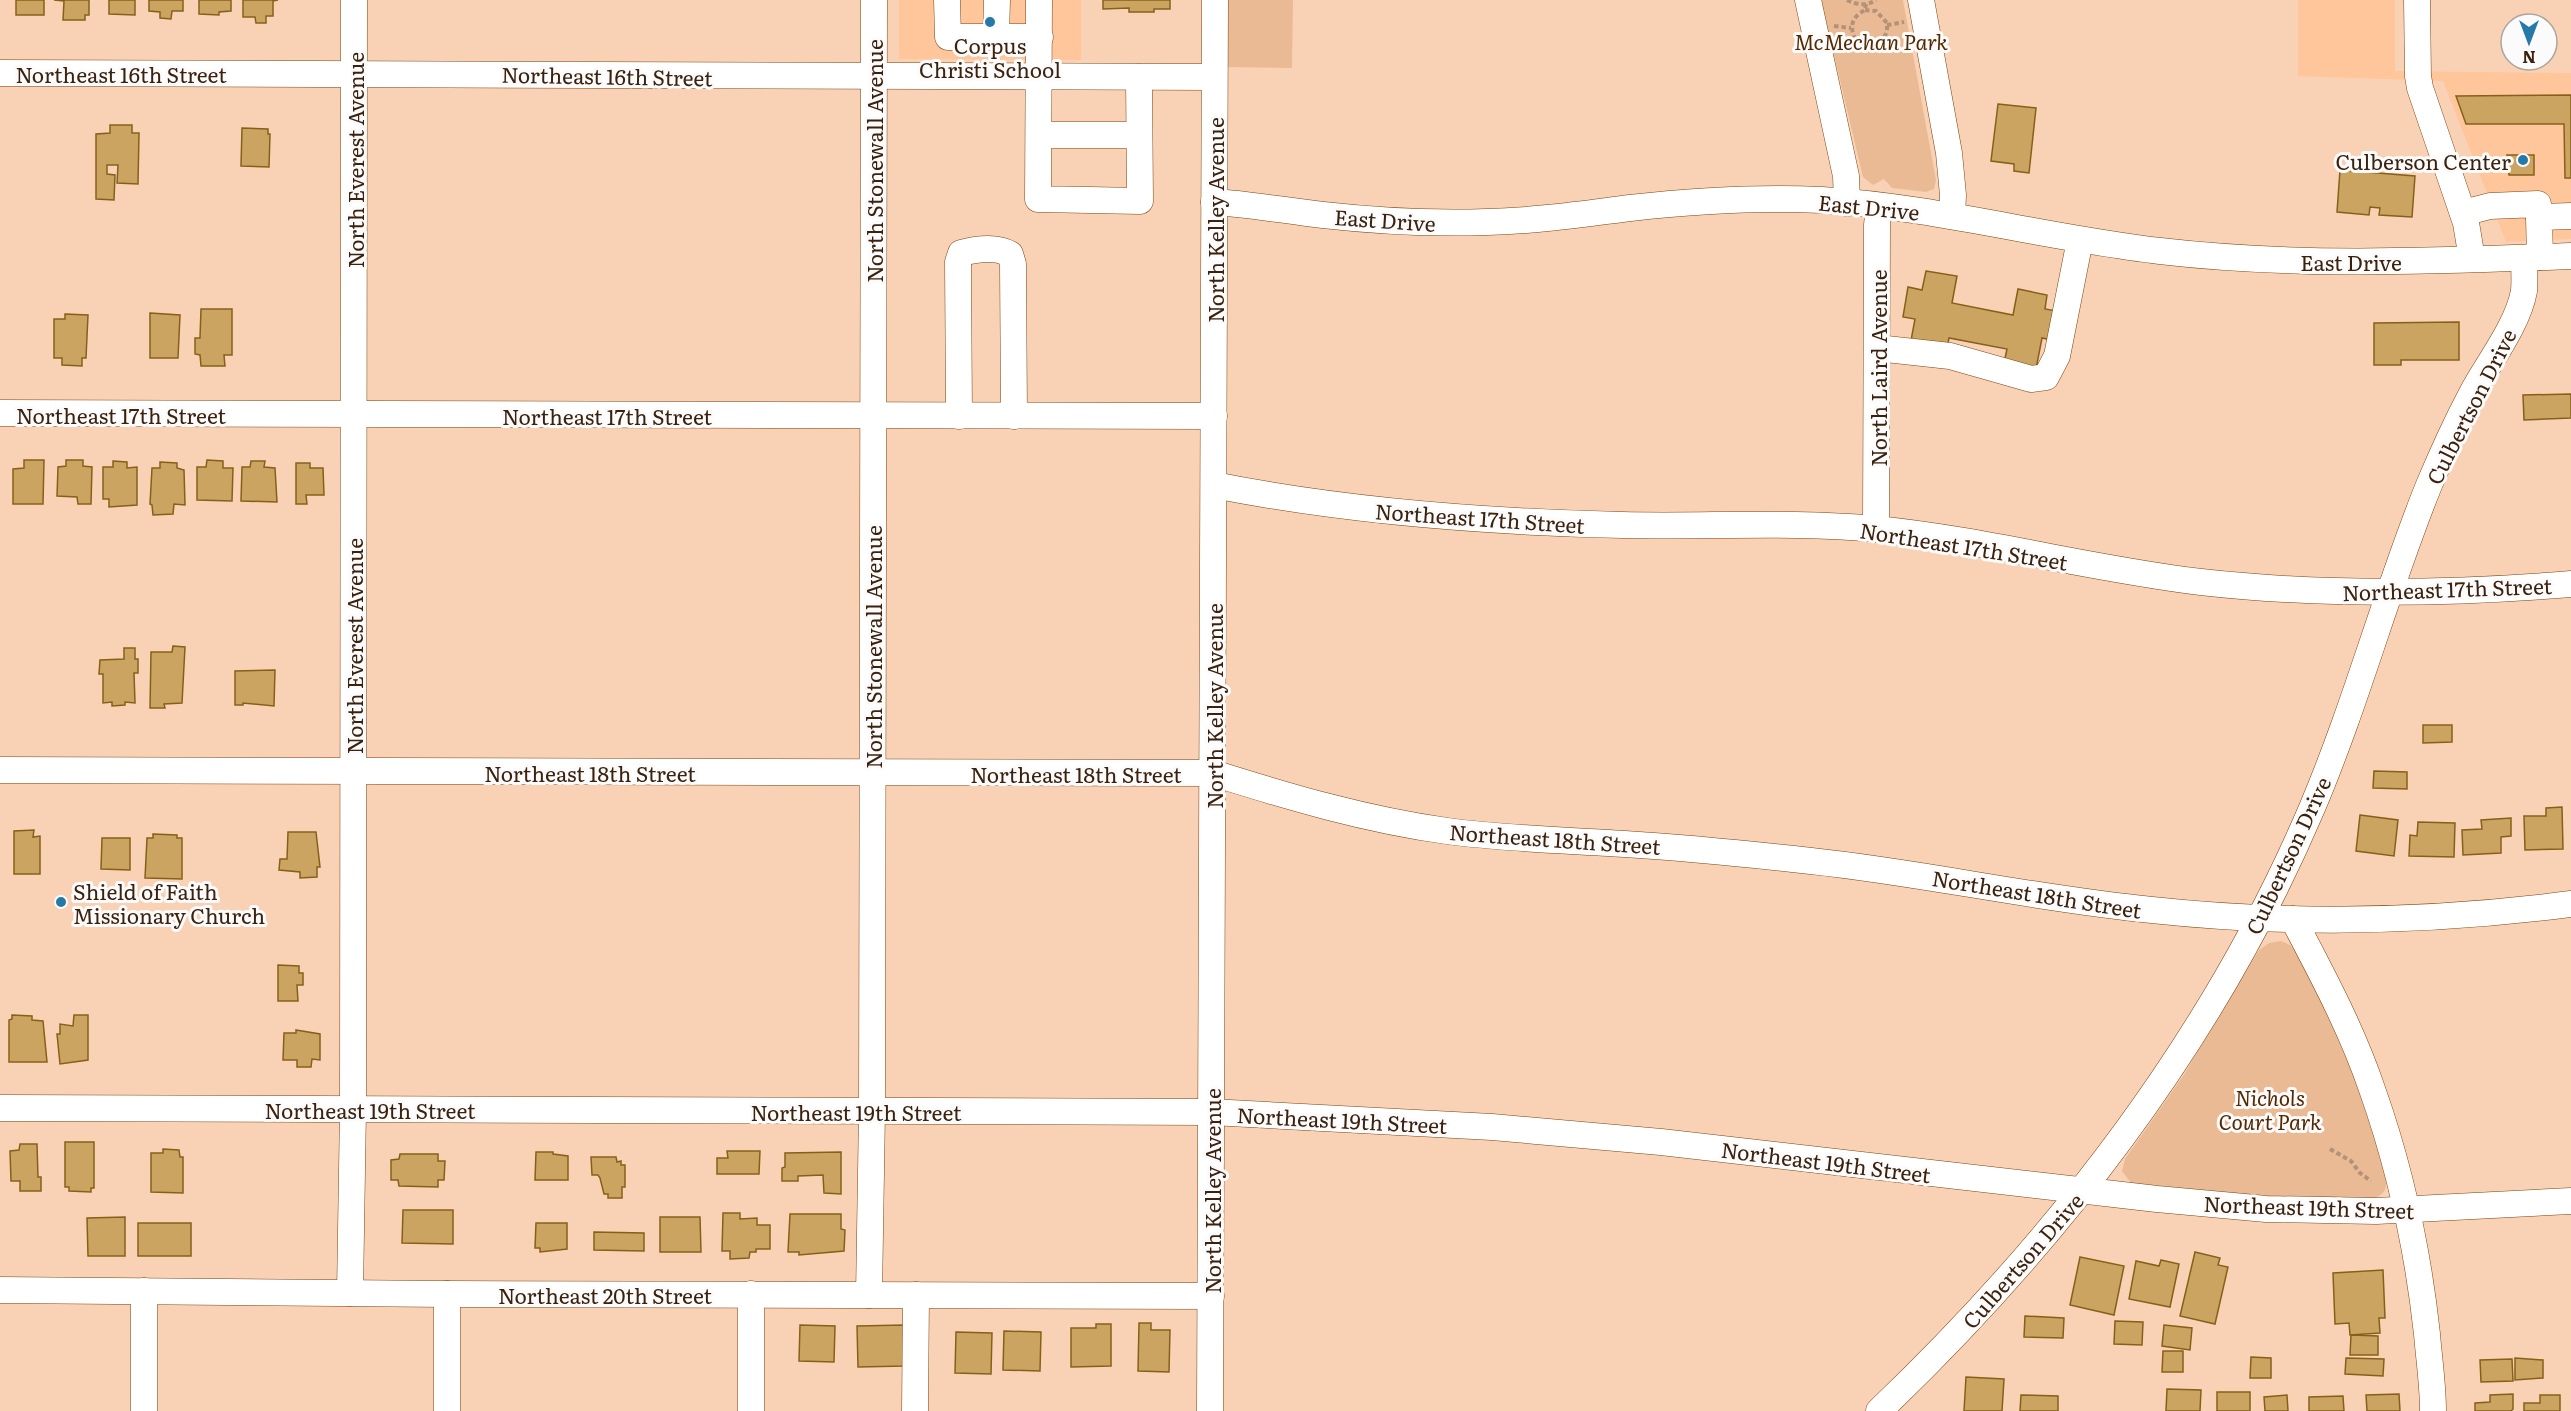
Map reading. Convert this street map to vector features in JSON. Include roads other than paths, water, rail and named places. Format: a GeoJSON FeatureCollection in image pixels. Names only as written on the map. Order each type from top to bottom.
{"type":"FeatureCollection","features":[{"type":"Feature","properties":{"kind":"street","name":"North Everest Avenue"},"geometry":{"type":"LineString","coordinates":[[350,1293],[353,1109],[354,0]]}},
{"type":"Feature","properties":{"kind":"street","name":"North Stonewall Avenue"},"geometry":{"type":"LineString","coordinates":[[869,1295],[872,1110],[874,0]]}},
{"type":"Feature","properties":{"kind":"street"},"geometry":{"type":"LineString","coordinates":[[947,0],[948,37],[1040,37]]}},
{"type":"Feature","properties":{"kind":"street"},"geometry":{"type":"LineString","coordinates":[[996,37],[997,0]]}},
{"type":"Feature","properties":{"kind":"street"},"geometry":{"type":"LineString","coordinates":[[1040,0],[1038,199],[1140,201],[1139,77]]}},
{"type":"Feature","properties":{"kind":"street","name":"North Kelley Avenue"},"geometry":{"type":"LineString","coordinates":[[1210,1411],[1215,0]]}},
{"type":"Feature","properties":{"kind":"street"},"geometry":{"type":"LineString","coordinates":[[1808,0],[1846,176],[1847,202]]}},
{"type":"Feature","properties":{"kind":"street"},"geometry":{"type":"LineString","coordinates":[[1921,0],[1949,153],[1953,195],[1952,216]]}},
{"type":"Feature","properties":{"kind":"street"},"geometry":{"type":"LineString","coordinates":[[2418,0],[2420,88],[2463,213],[2472,259]]}},
{"type":"Feature","properties":{"kind":"street","name":"Northeast 16th Street"},"geometry":{"type":"LineString","coordinates":[[0,73],[353,73],[873,78],[1214,77]]}},
{"type":"Feature","properties":{"kind":"street"},"geometry":{"type":"LineString","coordinates":[[1039,135],[1139,135]]}},
{"type":"Feature","properties":{"kind":"street","name":"East Drive"},"geometry":{"type":"LineString","coordinates":[[1214,202],[1359,219],[1440,223],[1552,218],[1660,205],[1721,201],[1802,200],[1847,202],[1952,216],[2080,240],[2205,256],[2297,262],[2532,258]]}},
{"type":"Feature","properties":{"kind":"street"},"geometry":{"type":"LineString","coordinates":[[2463,213],[2490,206],[2538,204],[2539,217],[2571,216]]}},
{"type":"Feature","properties":{"kind":"street","name":"North Laird Avenue"},"geometry":{"type":"LineString","coordinates":[[1876,529],[1877,225],[1880,206]]}},
{"type":"Feature","properties":{"kind":"street","name":"Culbertson Drive"},"geometry":{"type":"LineString","coordinates":[[1879,1411],[1977,1315],[2048,1233],[2123,1137],[2184,1048],[2242,952],[2311,811],[2336,750],[2416,517],[2445,446],[2518,309],[2532,258],[2539,217]]}},
{"type":"Feature","properties":{"kind":"street"},"geometry":{"type":"LineString","coordinates":[[1877,348],[1950,356],[2031,379],[2046,377],[2057,356],[2080,240]]}},
{"type":"Feature","properties":{"kind":"street"},"geometry":{"type":"LineString","coordinates":[[959,416],[958,262],[961,253],[972,250],[1001,249],[1010,254],[1013,264],[1014,416]]}},
{"type":"Feature","properties":{"kind":"street"},"geometry":{"type":"LineString","coordinates":[[2532,258],[2571,256]]}},
{"type":"Feature","properties":{"kind":"street","name":"Northeast 17th Street"},"geometry":{"type":"LineString","coordinates":[[0,413],[1214,416]]}},
{"type":"Feature","properties":{"kind":"street","name":"Northeast 17th Street"},"geometry":{"type":"LineString","coordinates":[[1214,485],[1318,503],[1446,518],[1627,525],[1789,525],[1876,529],[1934,536],[2068,562],[2202,582],[2277,588],[2390,593],[2571,584]]}},
{"type":"Feature","properties":{"kind":"street","name":"Northeast 18th Street"},"geometry":{"type":"LineString","coordinates":[[0,770],[1213,773],[1376,818],[1445,831],[1746,854],[1887,870],[2150,910],[2259,918],[2430,918],[2571,904]]}},
{"type":"Feature","properties":{"kind":"street"},"geometry":{"type":"LineString","coordinates":[[2294,919],[2338,1007],[2372,1088],[2407,1210],[2423,1300],[2433,1411]]}},
{"type":"Feature","properties":{"kind":"street","name":"Northeast 19th Street"},"geometry":{"type":"LineString","coordinates":[[0,1108],[1210,1112],[1492,1127],[1673,1143],[2266,1209],[2407,1210],[2571,1201]]}},
{"type":"Feature","properties":{"kind":"street","name":"Northeast 20th Street"},"geometry":{"type":"LineString","coordinates":[[0,1290],[1210,1296]]}},
{"type":"Feature","properties":{"kind":"street"},"geometry":{"type":"LineString","coordinates":[[144,1291],[144,1411]]}},
{"type":"Feature","properties":{"kind":"street"},"geometry":{"type":"LineString","coordinates":[[447,1294],[447,1411]]}},
{"type":"Feature","properties":{"kind":"street"},"geometry":{"type":"LineString","coordinates":[[751,1294],[751,1411]]}},
{"type":"Feature","properties":{"kind":"street"},"geometry":{"type":"LineString","coordinates":[[915,1411],[916,1295]]}},
{"type":"Feature","properties":{"kind":"place","name":"Corpus Christi School"},"geometry":{"type":"Point","coordinates":[990,22]}},
{"type":"Feature","properties":{"kind":"place","name":"Culberson Center"},"geometry":{"type":"Point","coordinates":[2523,160]}},
{"type":"Feature","properties":{"kind":"place","name":"Shield of Faith Missionary Church"},"geometry":{"type":"Point","coordinates":[61,902]}},
{"type":"Feature","properties":{"kind":"park label","name":"McMechan Park"},"geometry":{"type":"Point","coordinates":[1871,40]}},
{"type":"Feature","properties":{"kind":"park label","name":"Nichols Court Park"},"geometry":{"type":"Point","coordinates":[2270,1108]}}]}
